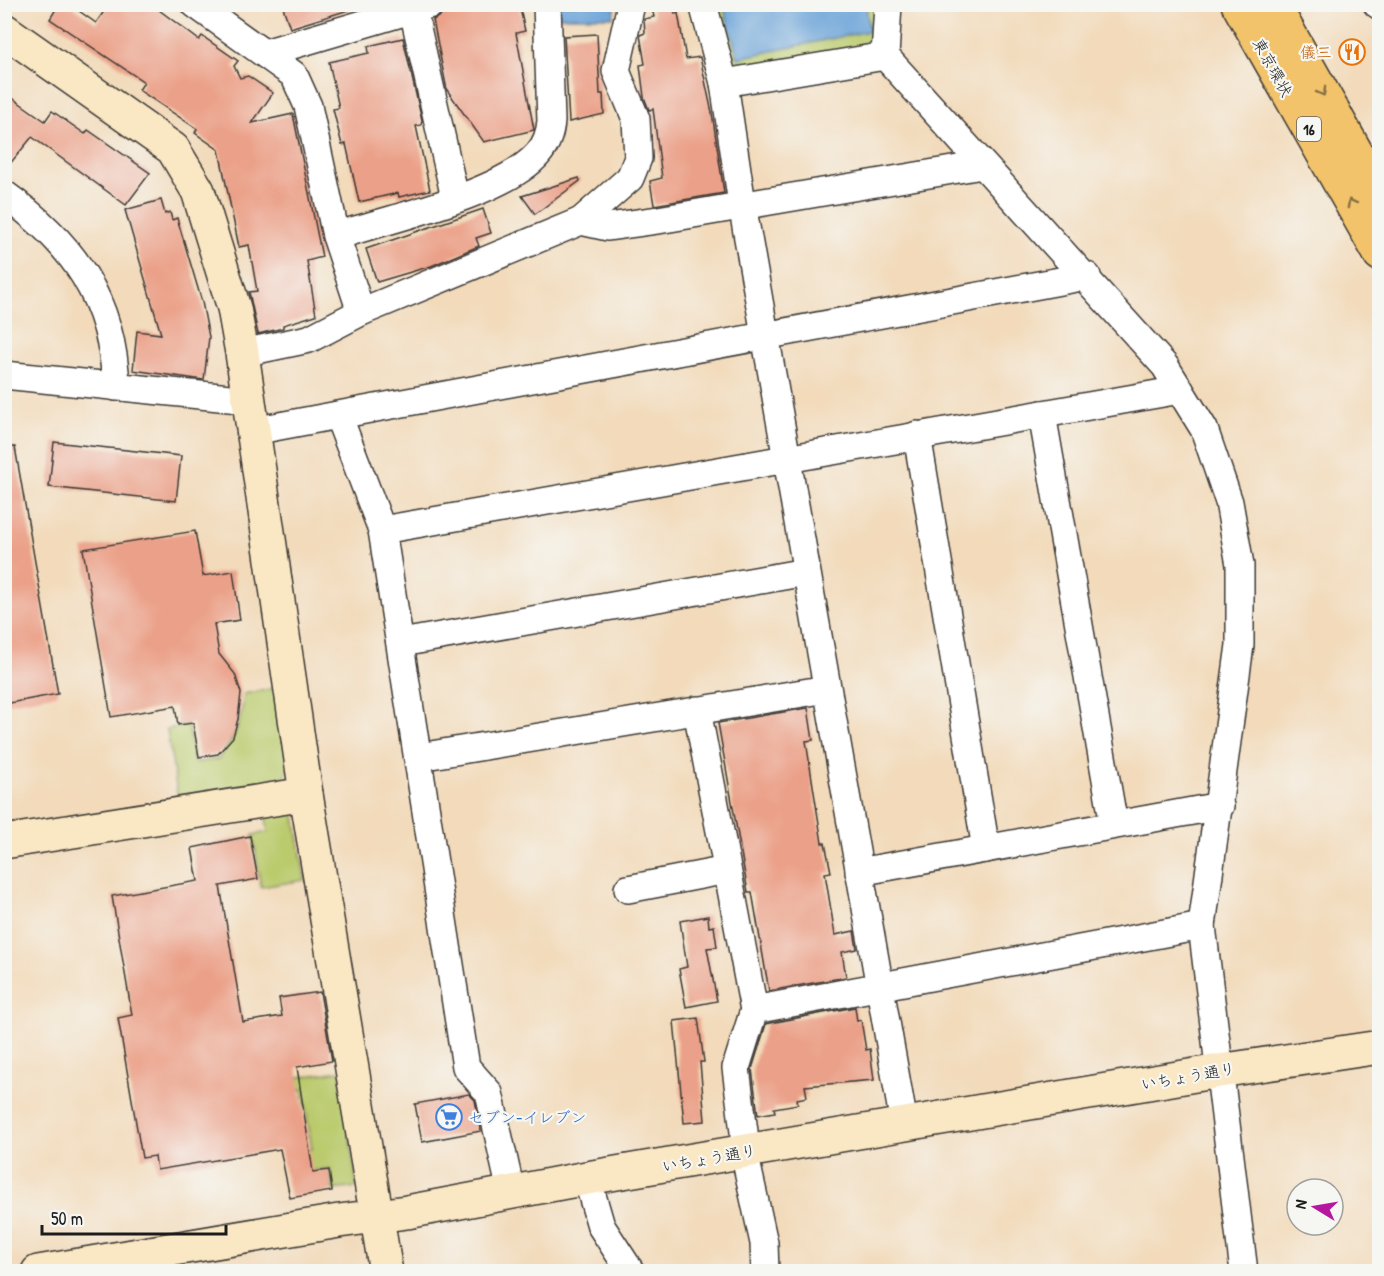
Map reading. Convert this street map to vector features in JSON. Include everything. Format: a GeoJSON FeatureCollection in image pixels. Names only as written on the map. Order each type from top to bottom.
{"type":"FeatureCollection","features":[{"type":"Feature","properties":{"kind":"highway","name":"東京環状"},"geometry":{"type":"LineString","coordinates":[[1238,4],[1380,254]]}},
{"type":"Feature","properties":{"kind":"highway","name":"東京環状"},"geometry":{"type":"LineString","coordinates":[[1273,4],[1380,195]]}},
{"type":"Feature","properties":{"kind":"street"},"geometry":{"type":"LineString","coordinates":[[195,4],[294,75],[308,106],[336,236],[361,312]]}},
{"type":"Feature","properties":{"kind":"street"},"geometry":{"type":"LineString","coordinates":[[336,236],[478,191],[527,165],[549,138],[551,121],[547,4]]}},
{"type":"Feature","properties":{"kind":"street"},"geometry":{"type":"LineString","coordinates":[[242,353],[309,339],[361,312],[582,221],[630,178],[638,158],[636,118],[616,71],[630,4]]}},
{"type":"Feature","properties":{"kind":"street"},"geometry":{"type":"LineString","coordinates":[[703,4],[724,83],[742,204],[903,1124]]}},
{"type":"Feature","properties":{"kind":"street"},"geometry":{"type":"LineString","coordinates":[[888,4],[885,56],[982,165],[1087,276],[1165,366],[1204,429],[1229,502],[1240,565],[1240,645],[1202,926],[1244,1272]]}},
{"type":"Feature","properties":{"kind":"street"},"geometry":{"type":"LineString","coordinates":[[265,53],[422,7],[455,198]]}},
{"type":"Feature","properties":{"kind":"street"},"geometry":{"type":"LineString","coordinates":[[4,30],[173,149],[198,191],[234,308],[306,794],[386,1272]]}},
{"type":"Feature","properties":{"kind":"street"},"geometry":{"type":"LineString","coordinates":[[724,83],[885,56]]}},
{"type":"Feature","properties":{"kind":"street"},"geometry":{"type":"LineString","coordinates":[[582,221],[608,227],[982,165]]}},
{"type":"Feature","properties":{"kind":"street"},"geometry":{"type":"LineString","coordinates":[[6,196],[32,213],[67,249],[90,284],[105,317],[115,357],[116,387]]}},
{"type":"Feature","properties":{"kind":"street"},"geometry":{"type":"LineString","coordinates":[[4,375],[116,387],[251,415],[338,415],[1087,276]]}},
{"type":"Feature","properties":{"kind":"street"},"geometry":{"type":"LineString","coordinates":[[382,530],[1180,390]]}},
{"type":"Feature","properties":{"kind":"street"},"geometry":{"type":"LineString","coordinates":[[1042,414],[1114,825]]}},
{"type":"Feature","properties":{"kind":"street"},"geometry":{"type":"LineString","coordinates":[[338,415],[382,530],[466,1067],[489,1093],[511,1192]]}},
{"type":"Feature","properties":{"kind":"street"},"geometry":{"type":"LineString","coordinates":[[917,435],[986,849]]}},
{"type":"Feature","properties":{"kind":"street"},"geometry":{"type":"LineString","coordinates":[[401,643],[806,572]]}},
{"type":"Feature","properties":{"kind":"street"},"geometry":{"type":"LineString","coordinates":[[419,757],[827,689]]}},
{"type":"Feature","properties":{"kind":"street"},"geometry":{"type":"LineString","coordinates":[[697,710],[754,1010],[736,1068],[744,1132],[744,1152],[764,1243],[765,1272]]}},
{"type":"Feature","properties":{"kind":"street"},"geometry":{"type":"LineString","coordinates":[[4,842],[306,794]]}},
{"type":"Feature","properties":{"kind":"street"},"geometry":{"type":"LineString","coordinates":[[859,872],[1220,806]]}},
{"type":"Feature","properties":{"kind":"street"},"geometry":{"type":"LineString","coordinates":[[628,889],[727,870]]}},
{"type":"Feature","properties":{"kind":"street"},"geometry":{"type":"LineString","coordinates":[[754,1010],[1202,926]]}},
{"type":"Feature","properties":{"kind":"street","name":"いちょう通り"},"geometry":{"type":"LineString","coordinates":[[38,1272],[1219,1071],[1380,1047]]}},
{"type":"Feature","properties":{"kind":"street"},"geometry":{"type":"LineString","coordinates":[[587,1178],[601,1226],[631,1272]]}},
{"type":"Feature","properties":{"kind":"green space"},"geometry":{"type":"Polygon","coordinates":[[[714,5],[723,5],[738,58],[869,31],[866,5],[883,5],[873,47],[739,68],[730,62],[714,5]]]}},
{"type":"Feature","properties":{"kind":"green space"},"geometry":{"type":"Polygon","coordinates":[[[276,688],[289,769],[281,782],[178,799],[167,729],[188,725],[194,763],[218,759],[237,729],[244,694],[276,688]]]}},
{"type":"Feature","properties":{"kind":"green space"},"geometry":{"type":"Polygon","coordinates":[[[284,808],[295,816],[305,880],[261,887],[253,835],[268,832],[265,811],[284,808]]]}},
{"type":"Feature","properties":{"kind":"green space"},"geometry":{"type":"Polygon","coordinates":[[[340,1071],[357,1187],[333,1190],[330,1168],[303,1172],[300,1150],[312,1149],[303,1089],[261,1095],[259,1083],[340,1071]]]}},
{"type":"Feature","properties":{"kind":"water"},"geometry":{"type":"Polygon","coordinates":[[[557,5],[616,5],[613,17],[557,17],[557,5]]]}},
{"type":"Feature","properties":{"kind":"water"},"geometry":{"type":"Polygon","coordinates":[[[723,5],[866,5],[869,31],[738,58],[723,5]]]}},
{"type":"Feature","properties":{"kind":"building"},"geometry":{"type":"Polygon","coordinates":[[[59,4],[69,4],[96,23],[109,4],[151,4],[199,40],[202,36],[238,61],[234,66],[240,78],[248,76],[273,93],[252,123],[293,114],[322,257],[307,261],[316,315],[283,325],[283,328],[258,334],[249,292],[257,291],[249,245],[239,247],[219,150],[195,133],[197,129],[139,90],[144,82],[50,19],[59,4]]]}},
{"type":"Feature","properties":{"kind":"building"},"geometry":{"type":"Polygon","coordinates":[[[282,4],[351,4],[352,9],[290,28],[282,4]]]}},
{"type":"Feature","properties":{"kind":"building"},"geometry":{"type":"Polygon","coordinates":[[[446,4],[519,4],[525,31],[516,33],[534,130],[484,142],[447,90],[433,20],[443,14],[446,4]]]}},
{"type":"Feature","properties":{"kind":"building"},"geometry":{"type":"Polygon","coordinates":[[[651,4],[673,4],[675,14],[678,13],[686,59],[700,57],[712,113],[724,193],[654,205],[650,181],[662,178],[653,109],[649,110],[644,97],[640,65],[645,64],[640,35],[645,33],[644,19],[654,17],[651,4]]]}},
{"type":"Feature","properties":{"kind":"building"},"geometry":{"type":"Polygon","coordinates":[[[597,34],[600,94],[603,94],[604,114],[569,122],[564,36],[597,34]]]}},
{"type":"Feature","properties":{"kind":"building"},"geometry":{"type":"Polygon","coordinates":[[[403,38],[422,121],[421,125],[416,126],[430,190],[399,197],[398,193],[359,202],[346,144],[342,145],[333,109],[339,108],[329,62],[369,53],[368,46],[403,38]]]}},
{"type":"Feature","properties":{"kind":"building"},"geometry":{"type":"Polygon","coordinates":[[[4,92],[45,121],[52,111],[85,134],[88,130],[150,173],[126,205],[32,137],[4,171],[4,92]]]}},
{"type":"Feature","properties":{"kind":"building"},"geometry":{"type":"Polygon","coordinates":[[[579,178],[580,181],[535,214],[522,196],[579,178]]]}},
{"type":"Feature","properties":{"kind":"building"},"geometry":{"type":"Polygon","coordinates":[[[161,200],[165,214],[170,212],[172,220],[177,218],[202,302],[209,337],[204,380],[133,370],[137,331],[161,334],[125,210],[161,200]]]}},
{"type":"Feature","properties":{"kind":"building"},"geometry":{"type":"Polygon","coordinates":[[[483,209],[491,233],[476,238],[479,246],[431,266],[377,282],[366,249],[483,209]]]}},
{"type":"Feature","properties":{"kind":"building"},"geometry":{"type":"Polygon","coordinates":[[[54,442],[181,456],[176,501],[49,487],[54,442]]]}},
{"type":"Feature","properties":{"kind":"building"},"geometry":{"type":"Polygon","coordinates":[[[4,447],[15,447],[58,694],[4,704],[4,447]]]}},
{"type":"Feature","properties":{"kind":"building"},"geometry":{"type":"Polygon","coordinates":[[[195,531],[203,576],[233,571],[240,620],[214,624],[219,654],[235,674],[241,693],[233,737],[218,754],[199,757],[193,723],[178,725],[175,706],[111,717],[83,549],[195,531]]]}},
{"type":"Feature","properties":{"kind":"building"},"geometry":{"type":"Polygon","coordinates":[[[808,708],[813,740],[806,741],[822,843],[825,843],[831,872],[825,873],[835,935],[854,931],[857,949],[842,952],[846,977],[769,991],[752,892],[748,892],[718,723],[808,708]]]}},
{"type":"Feature","properties":{"kind":"building"},"geometry":{"type":"Polygon","coordinates":[[[250,836],[258,879],[220,886],[243,1022],[282,1016],[279,998],[320,992],[332,1061],[297,1067],[313,1172],[329,1170],[332,1191],[290,1198],[280,1149],[157,1170],[155,1156],[142,1158],[118,1018],[132,1015],[112,896],[198,881],[192,848],[250,836]]]}},
{"type":"Feature","properties":{"kind":"building"},"geometry":{"type":"Polygon","coordinates":[[[708,916],[709,927],[714,926],[717,947],[707,948],[717,1001],[686,1007],[679,969],[687,967],[680,921],[708,916]]]}},
{"type":"Feature","properties":{"kind":"building"},"geometry":{"type":"Polygon","coordinates":[[[855,1007],[857,1021],[861,1020],[866,1050],[870,1049],[874,1080],[805,1086],[807,1097],[797,1099],[798,1104],[774,1108],[775,1112],[758,1115],[752,1069],[766,1024],[855,1007]]]}},
{"type":"Feature","properties":{"kind":"building"},"geometry":{"type":"Polygon","coordinates":[[[698,1018],[704,1062],[700,1062],[705,1121],[684,1123],[674,1021],[698,1018]]]}},
{"type":"Feature","properties":{"kind":"building","name":"セブン-イレブン"},"geometry":{"type":"Polygon","coordinates":[[[469,1094],[475,1100],[481,1131],[422,1142],[415,1104],[469,1094]]]}},
{"type":"Feature","properties":{"kind":"place","name":"儀三"},"geometry":{"type":"Point","coordinates":[1352,52]}},
{"type":"Feature","properties":{"kind":"place","name":"セブン-イレブン"},"geometry":{"type":"Point","coordinates":[449,1117]}}]}
